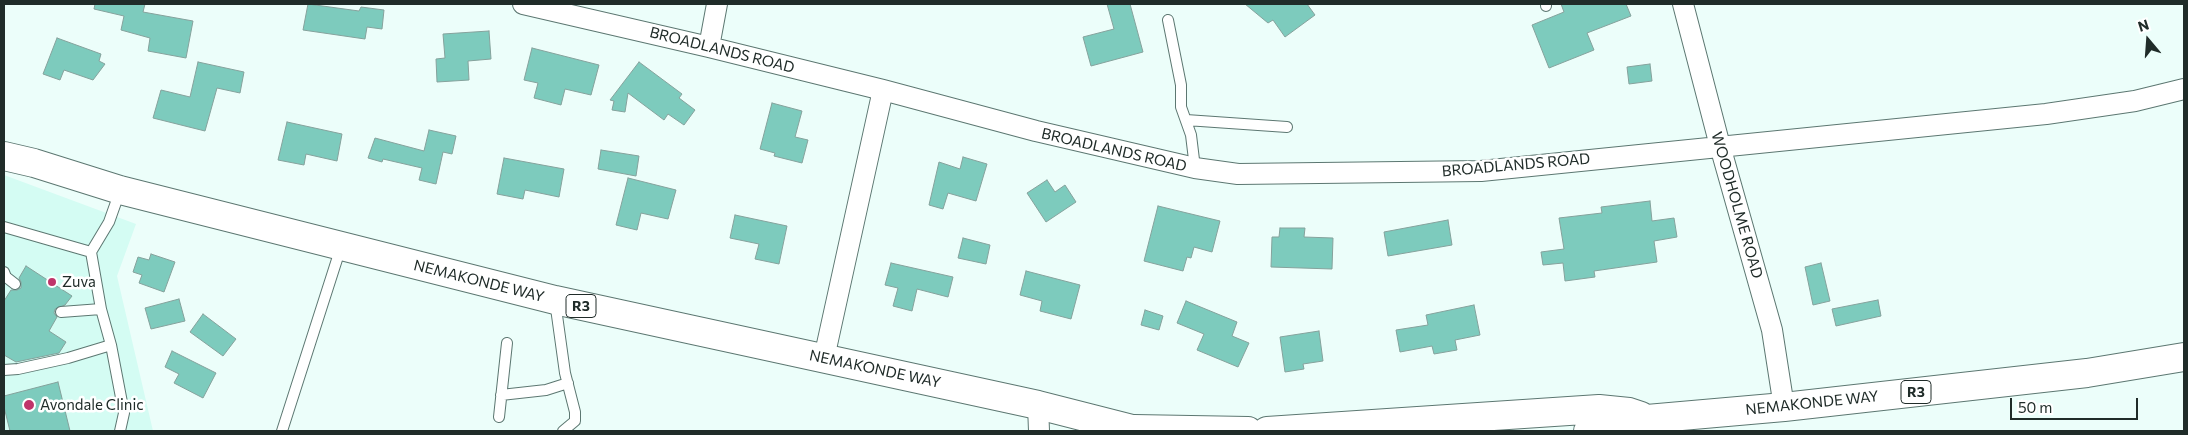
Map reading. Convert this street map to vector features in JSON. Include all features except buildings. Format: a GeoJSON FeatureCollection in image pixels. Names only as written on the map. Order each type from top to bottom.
{"type":"FeatureCollection","features":[{"type":"Feature","properties":{"kind":"highway","name":"NEMAKONDE WAY"},"geometry":{"type":"LineString","coordinates":[[4,144],[34,163]]}},
{"type":"Feature","properties":{"kind":"highway","name":"NEMAKONDE WAY"},"geometry":{"type":"LineString","coordinates":[[4,156],[34,163],[120,190],[555,300],[824,358],[1039,418],[1137,430],[1248,431]]}},
{"type":"Feature","properties":{"kind":"highway","name":"NEMAKONDE WAY"},"geometry":{"type":"LineString","coordinates":[[1588,431],[1622,426],[1647,418],[1784,407],[2087,373],[2184,357]]}},
{"type":"Feature","properties":{"kind":"highway","name":"NEMAKONDE WAY"},"geometry":{"type":"LineString","coordinates":[[1267,431],[1599,409],[1628,412],[1647,418]]}},
{"type":"Feature","properties":{"kind":"street","name":"BROADLANDS ROAD"},"geometry":{"type":"LineString","coordinates":[[523,4],[551,7],[883,90],[1036,131],[1195,168],[1238,174],[1481,171],[2046,114],[2135,101],[2184,89]]}},
{"type":"Feature","properties":{"kind":"street"},"geometry":{"type":"LineString","coordinates":[[708,47],[716,4]]}},
{"type":"Feature","properties":{"kind":"street","name":"WOODHOLME ROAD"},"geometry":{"type":"LineString","coordinates":[[1683,4],[1720,146],[1772,330],[1784,407]]}},
{"type":"Feature","properties":{"kind":"street"},"geometry":{"type":"LineString","coordinates":[[824,358],[883,90]]}},
{"type":"Feature","properties":{"kind":"lane"},"geometry":{"type":"LineString","coordinates":[[1168,20],[1181,85],[1181,107],[1191,136],[1195,168]]}},
{"type":"Feature","properties":{"kind":"lane"},"geometry":{"type":"LineString","coordinates":[[1186,120],[1287,127]]}},
{"type":"Feature","properties":{"kind":"lane"},"geometry":{"type":"LineString","coordinates":[[120,190],[109,222],[91,252],[101,309],[111,346],[124,413],[120,431]]}},
{"type":"Feature","properties":{"kind":"lane"},"geometry":{"type":"LineString","coordinates":[[4,227],[91,252]]}},
{"type":"Feature","properties":{"kind":"lane"},"geometry":{"type":"LineString","coordinates":[[282,431],[341,246]]}},
{"type":"Feature","properties":{"kind":"lane"},"geometry":{"type":"LineString","coordinates":[[4,272],[6,278],[15,284]]}},
{"type":"Feature","properties":{"kind":"lane"},"geometry":{"type":"LineString","coordinates":[[555,300],[557,328],[575,421],[563,431]]}},
{"type":"Feature","properties":{"kind":"lane"},"geometry":{"type":"LineString","coordinates":[[60,312],[101,309]]}},
{"type":"Feature","properties":{"kind":"lane"},"geometry":{"type":"LineString","coordinates":[[498,416],[507,343]]}},
{"type":"Feature","properties":{"kind":"lane"},"geometry":{"type":"LineString","coordinates":[[4,370],[18,369],[68,358],[111,346]]}},
{"type":"Feature","properties":{"kind":"lane"},"geometry":{"type":"LineString","coordinates":[[501,395],[546,390],[568,383]]}},
{"type":"Feature","properties":{"kind":"shaded area"},"geometry":{"type":"Polygon","coordinates":[[[4,175],[136,224],[117,276],[153,431],[4,431],[4,175]]]}},
{"type":"Feature","properties":{"kind":"place","name":"Zuva"},"geometry":{"type":"Point","coordinates":[52,282]}},
{"type":"Feature","properties":{"kind":"place","name":"Avondale Clinic"},"geometry":{"type":"Point","coordinates":[29,405]}}]}
